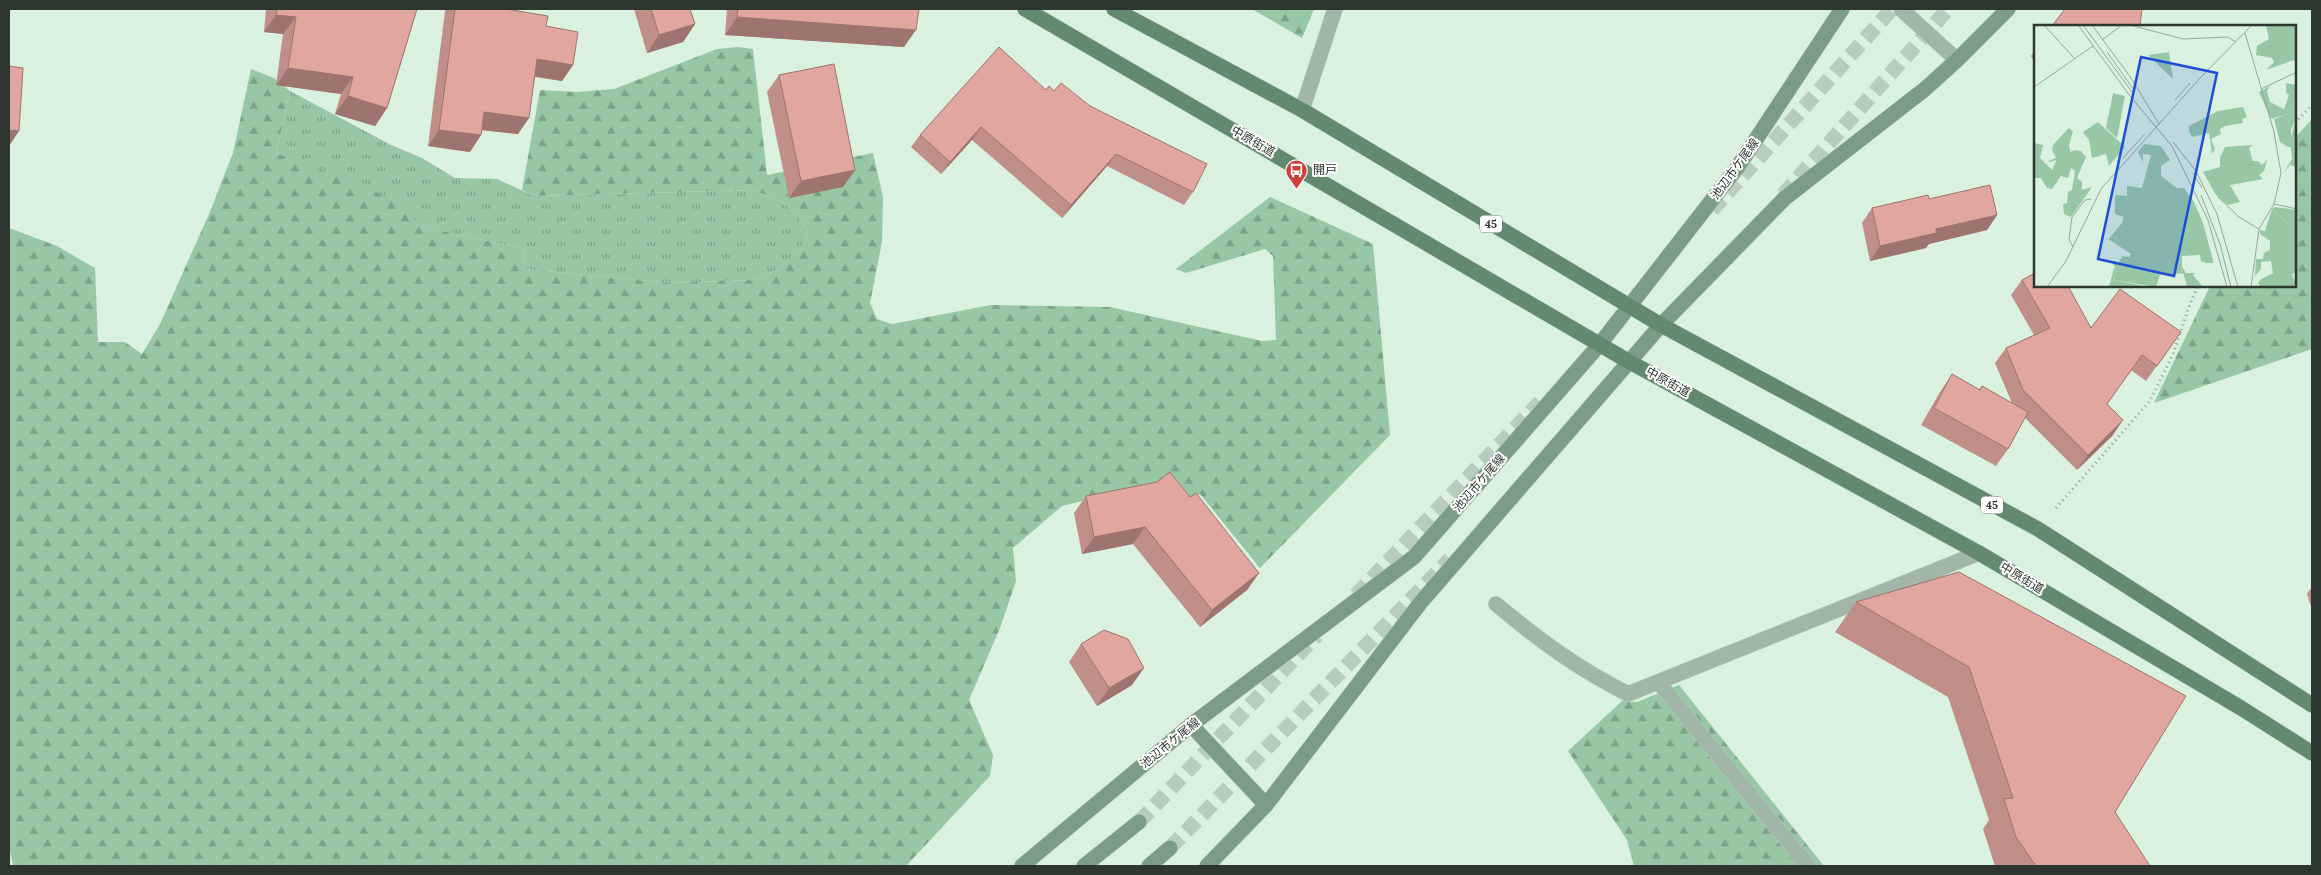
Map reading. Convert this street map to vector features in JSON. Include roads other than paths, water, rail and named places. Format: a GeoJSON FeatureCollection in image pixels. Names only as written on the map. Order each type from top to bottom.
{"type":"FeatureCollection","features":[{"type":"Feature","properties":{"kind":"main road","name":"中原街道"},"geometry":{"type":"LineString","coordinates":[[1025,9],[1628,361],[1979,553],[2241,708],[2312,753]]}},
{"type":"Feature","properties":{"kind":"main road","name":"45"},"geometry":{"type":"LineString","coordinates":[[1114,9],[1302,110],[1660,325],[2038,529],[2312,705]]}},
{"type":"Feature","properties":{"kind":"street"},"geometry":{"type":"LineString","coordinates":[[1302,110],[1335,9]]}},
{"type":"Feature","properties":{"kind":"street","name":"池辺市ケ尾線"},"geometry":{"type":"LineString","coordinates":[[1022,866],[1191,725],[1414,557],[1600,344],[1630,306],[1737,168],[1842,9]]}},
{"type":"Feature","properties":{"kind":"street"},"geometry":{"type":"LineString","coordinates":[[1901,9],[1958,60]]}},
{"type":"Feature","properties":{"kind":"street"},"geometry":{"type":"LineString","coordinates":[[1207,866],[1266,806],[1421,602],[1660,325],[1785,198],[1958,60],[2008,9]]}},
{"type":"Feature","properties":{"kind":"street"},"geometry":{"type":"LineString","coordinates":[[1496,604],[1531,634],[1585,672],[1628,694],[1979,553]]}},
{"type":"Feature","properties":{"kind":"street"},"geometry":{"type":"LineString","coordinates":[[1659,683],[1808,866]]}},
{"type":"Feature","properties":{"kind":"street"},"geometry":{"type":"LineString","coordinates":[[1191,725],[1266,806]]}},
{"type":"Feature","properties":{"kind":"street"},"geometry":{"type":"LineString","coordinates":[[1084,866],[1139,822]]}},
{"type":"Feature","properties":{"kind":"street"},"geometry":{"type":"LineString","coordinates":[[1149,866],[1170,848]]}},
{"type":"Feature","properties":{"kind":"tunnel"},"geometry":{"type":"LineString","coordinates":[[1712,210],[1892,9]]}},
{"type":"Feature","properties":{"kind":"tunnel"},"geometry":{"type":"LineString","coordinates":[[1783,195],[1948,9]]}},
{"type":"Feature","properties":{"kind":"tunnel"},"geometry":{"type":"LineString","coordinates":[[1356,595],[1540,402]]}},
{"type":"Feature","properties":{"kind":"tunnel"},"geometry":{"type":"LineString","coordinates":[[1170,848],[1450,559]]}},
{"type":"Feature","properties":{"kind":"tunnel"},"geometry":{"type":"LineString","coordinates":[[1139,822],[1317,635]]}},
{"type":"Feature","properties":{"kind":"place","name":"開戸"},"geometry":{"type":"Point","coordinates":[1297,189]}}]}
